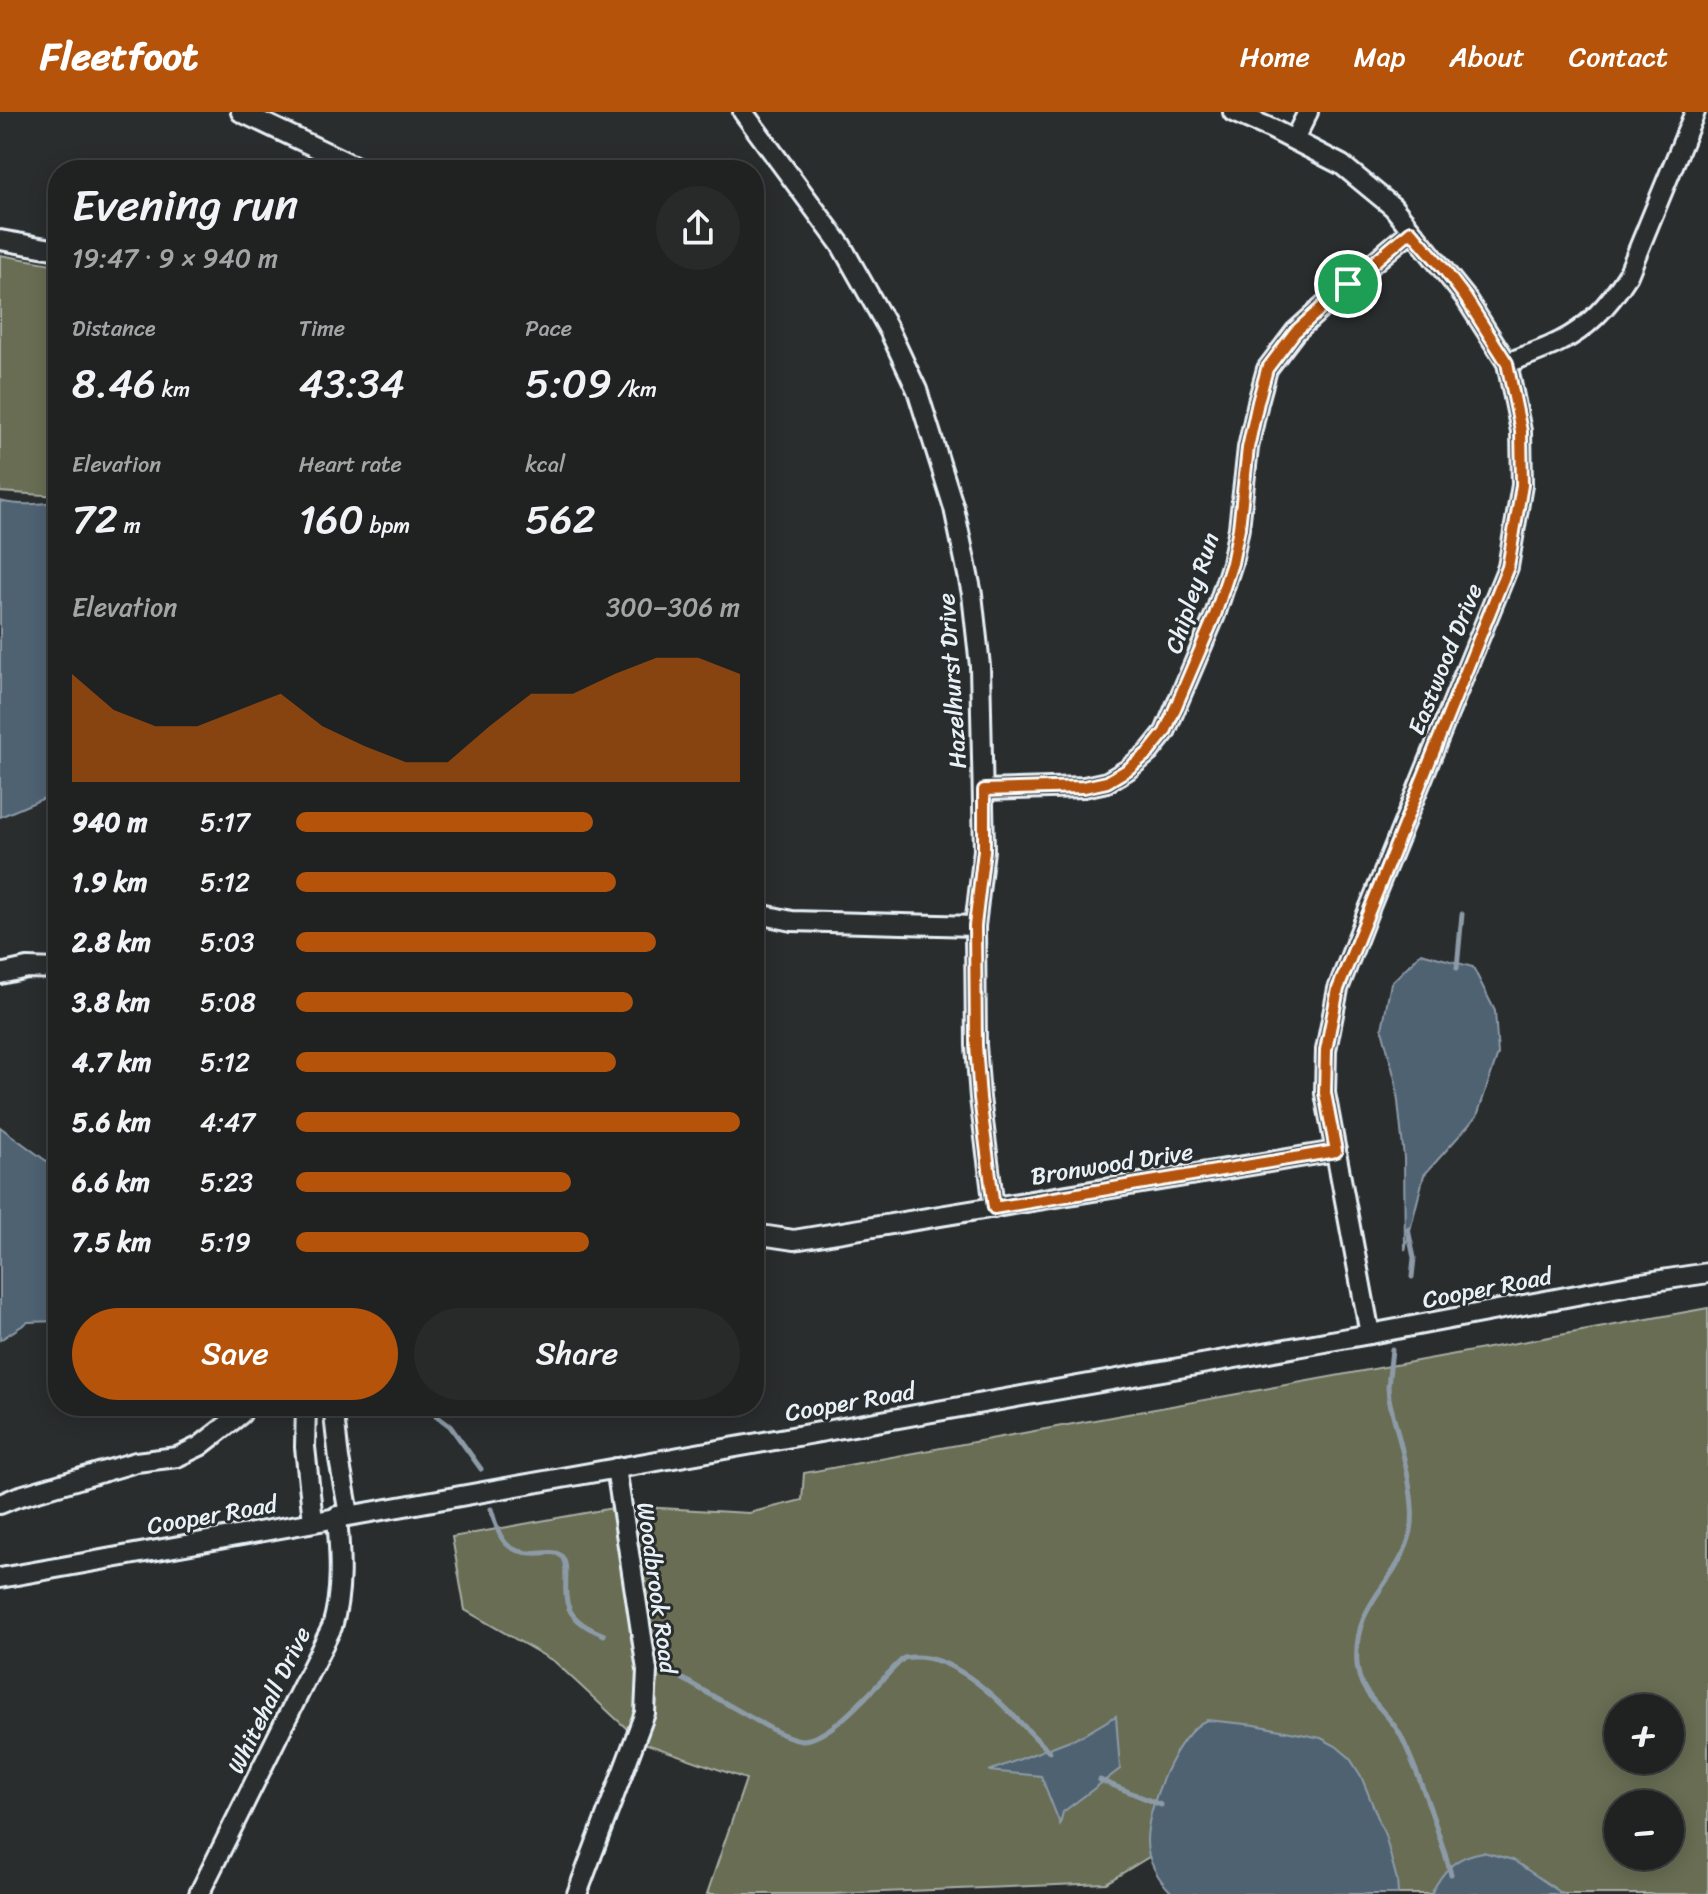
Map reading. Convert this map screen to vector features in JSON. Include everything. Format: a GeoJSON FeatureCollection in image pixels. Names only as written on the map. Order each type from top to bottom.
{"type":"FeatureCollection","features":[{"type":"Feature","properties":{"kind":"street"},"geometry":{"type":"LineString","coordinates":[[241,112],[271,119],[345,160]]}},
{"type":"Feature","properties":{"kind":"street","name":"Hazelhurst Drive"},"geometry":{"type":"LineString","coordinates":[[743,112],[841,245],[889,330],[917,390],[954,508],[972,594],[980,666],[984,850],[975,926],[976,1045],[994,1208]]}},
{"type":"Feature","properties":{"kind":"street","name":"Eastwood Drive"},"geometry":{"type":"LineString","coordinates":[[1233,112],[1342,165],[1393,207],[1465,297],[1507,363],[1521,431],[1522,485],[1508,567],[1338,989],[1326,1050],[1325,1093],[1370,1334]]}},
{"type":"Feature","properties":{"kind":"street"},"geometry":{"type":"LineString","coordinates":[[1294,140],[1308,112]]}},
{"type":"Feature","properties":{"kind":"street"},"geometry":{"type":"LineString","coordinates":[[1507,363],[1562,341],[1590,322],[1613,298],[1628,275],[1695,112]]}},
{"type":"Feature","properties":{"kind":"street","name":"Chipley Run"},"geometry":{"type":"LineString","coordinates":[[984,790],[1084,787],[1107,782],[1149,752],[1165,732],[1215,615],[1232,563],[1248,448],[1267,369],[1295,332],[1411,231]]}},
{"type":"Feature","properties":{"kind":"street"},"geometry":{"type":"LineString","coordinates":[[0,240],[48,248]]}},
{"type":"Feature","properties":{"kind":"street"},"geometry":{"type":"LineString","coordinates":[[764,915],[792,921],[975,926]]}},
{"type":"Feature","properties":{"kind":"street"},"geometry":{"type":"LineString","coordinates":[[0,974],[27,968],[48,969]]}},
{"type":"Feature","properties":{"kind":"street","name":"Bronwood Drive"},"geometry":{"type":"LineString","coordinates":[[764,1236],[794,1240],[1336,1151]]}},
{"type":"Feature","properties":{"kind":"street","name":"Cooper Road"},"geometry":{"type":"LineString","coordinates":[[0,1578],[1708,1273]]}},
{"type":"Feature","properties":{"kind":"street"},"geometry":{"type":"LineString","coordinates":[[0,1504],[136,1462],[177,1457],[200,1446],[238,1416]]}},
{"type":"Feature","properties":{"kind":"street"},"geometry":{"type":"LineString","coordinates":[[305,1416],[305,1447],[313,1521]]}},
{"type":"Feature","properties":{"kind":"street","name":"Whitehall Drive"},"geometry":{"type":"LineString","coordinates":[[199,1894],[332,1627],[341,1579],[343,1515],[334,1416]]}},
{"type":"Feature","properties":{"kind":"street","name":"Woodbrook Road"},"geometry":{"type":"LineString","coordinates":[[577,1894],[645,1713],[647,1670],[616,1468]]}},
{"type":"Feature","properties":{"kind":"green space"},"geometry":{"type":"Polygon","coordinates":[[[0,255],[48,263],[48,495],[0,492],[0,255]]]}},
{"type":"Feature","properties":{"kind":"green space"},"geometry":{"type":"Polygon","coordinates":[[[1708,1308],[1708,1894],[1183,1894],[1149,1857],[1106,1883],[832,1894],[707,1894],[746,1779],[641,1742],[555,1662],[465,1610],[452,1537],[624,1506],[749,1513],[802,1500],[804,1473],[1708,1308]]]}},
{"type":"Feature","properties":{"kind":"water"},"geometry":{"type":"Polygon","coordinates":[[[0,501],[15,504],[48,502],[48,796],[0,817],[0,501]]]}},
{"type":"Feature","properties":{"kind":"water"},"geometry":{"type":"Polygon","coordinates":[[[1421,953],[1473,967],[1495,1011],[1498,1054],[1477,1116],[1424,1175],[1405,1250],[1404,1158],[1396,1083],[1382,1029],[1391,983],[1421,953]]]}},
{"type":"Feature","properties":{"kind":"water"},"geometry":{"type":"Polygon","coordinates":[[[0,1127],[48,1162],[48,1321],[28,1322],[0,1340],[0,1127]]]}},
{"type":"Feature","properties":{"kind":"water"},"geometry":{"type":"Polygon","coordinates":[[[1116,1716],[1120,1769],[1063,1812],[1060,1824],[1041,1776],[989,1771],[1083,1735],[1116,1716]]]}},
{"type":"Feature","properties":{"kind":"water"},"geometry":{"type":"Polygon","coordinates":[[[1207,1720],[1255,1725],[1321,1738],[1349,1757],[1361,1776],[1385,1835],[1398,1894],[1173,1894],[1151,1862],[1147,1849],[1148,1828],[1157,1792],[1174,1755],[1195,1727],[1207,1720]]]}},
{"type":"Feature","properties":{"kind":"water"},"geometry":{"type":"Polygon","coordinates":[[[1483,1852],[1513,1860],[1563,1894],[1431,1894],[1451,1866],[1465,1857],[1483,1852]]]}},
{"type":"Feature","properties":{"kind":"waterway"},"geometry":{"type":"LineString","coordinates":[[1457,968],[1462,914]]}},
{"type":"Feature","properties":{"kind":"waterway"},"geometry":{"type":"LineString","coordinates":[[1408,1229],[1414,1258],[1412,1277]]}},
{"type":"Feature","properties":{"kind":"waterway"},"geometry":{"type":"LineString","coordinates":[[1392,1349],[1389,1399],[1409,1484],[1411,1531],[1397,1565],[1362,1624],[1357,1642],[1357,1664],[1363,1686],[1395,1727],[1409,1753],[1451,1874]]}},
{"type":"Feature","properties":{"kind":"waterway"},"geometry":{"type":"LineString","coordinates":[[436,1416],[450,1426],[481,1469]]}},
{"type":"Feature","properties":{"kind":"waterway"},"geometry":{"type":"LineString","coordinates":[[491,1509],[501,1537],[512,1548],[530,1553],[554,1553],[564,1559],[569,1608],[580,1622],[604,1635]]}},
{"type":"Feature","properties":{"kind":"waterway"},"geometry":{"type":"LineString","coordinates":[[683,1679],[773,1730],[802,1740],[815,1737],[842,1719],[904,1658],[925,1658],[945,1663],[984,1688],[1050,1752]]}},
{"type":"Feature","properties":{"kind":"waterway"},"geometry":{"type":"LineString","coordinates":[[1100,1780],[1161,1805]]}},
{"type":"Feature","properties":{"kind":"route"},"geometry":{"type":"LineString","coordinates":[[1411,231],[1465,297],[1507,363],[1521,431],[1522,485],[1508,567],[1338,989],[1326,1050],[1325,1093],[1336,1151],[994,1208],[976,1045],[975,926],[984,850],[984,790],[1084,787],[1107,782],[1149,752],[1165,732],[1215,615],[1232,563],[1248,448],[1267,369],[1295,332],[1348,284],[1411,231]]}}]}
